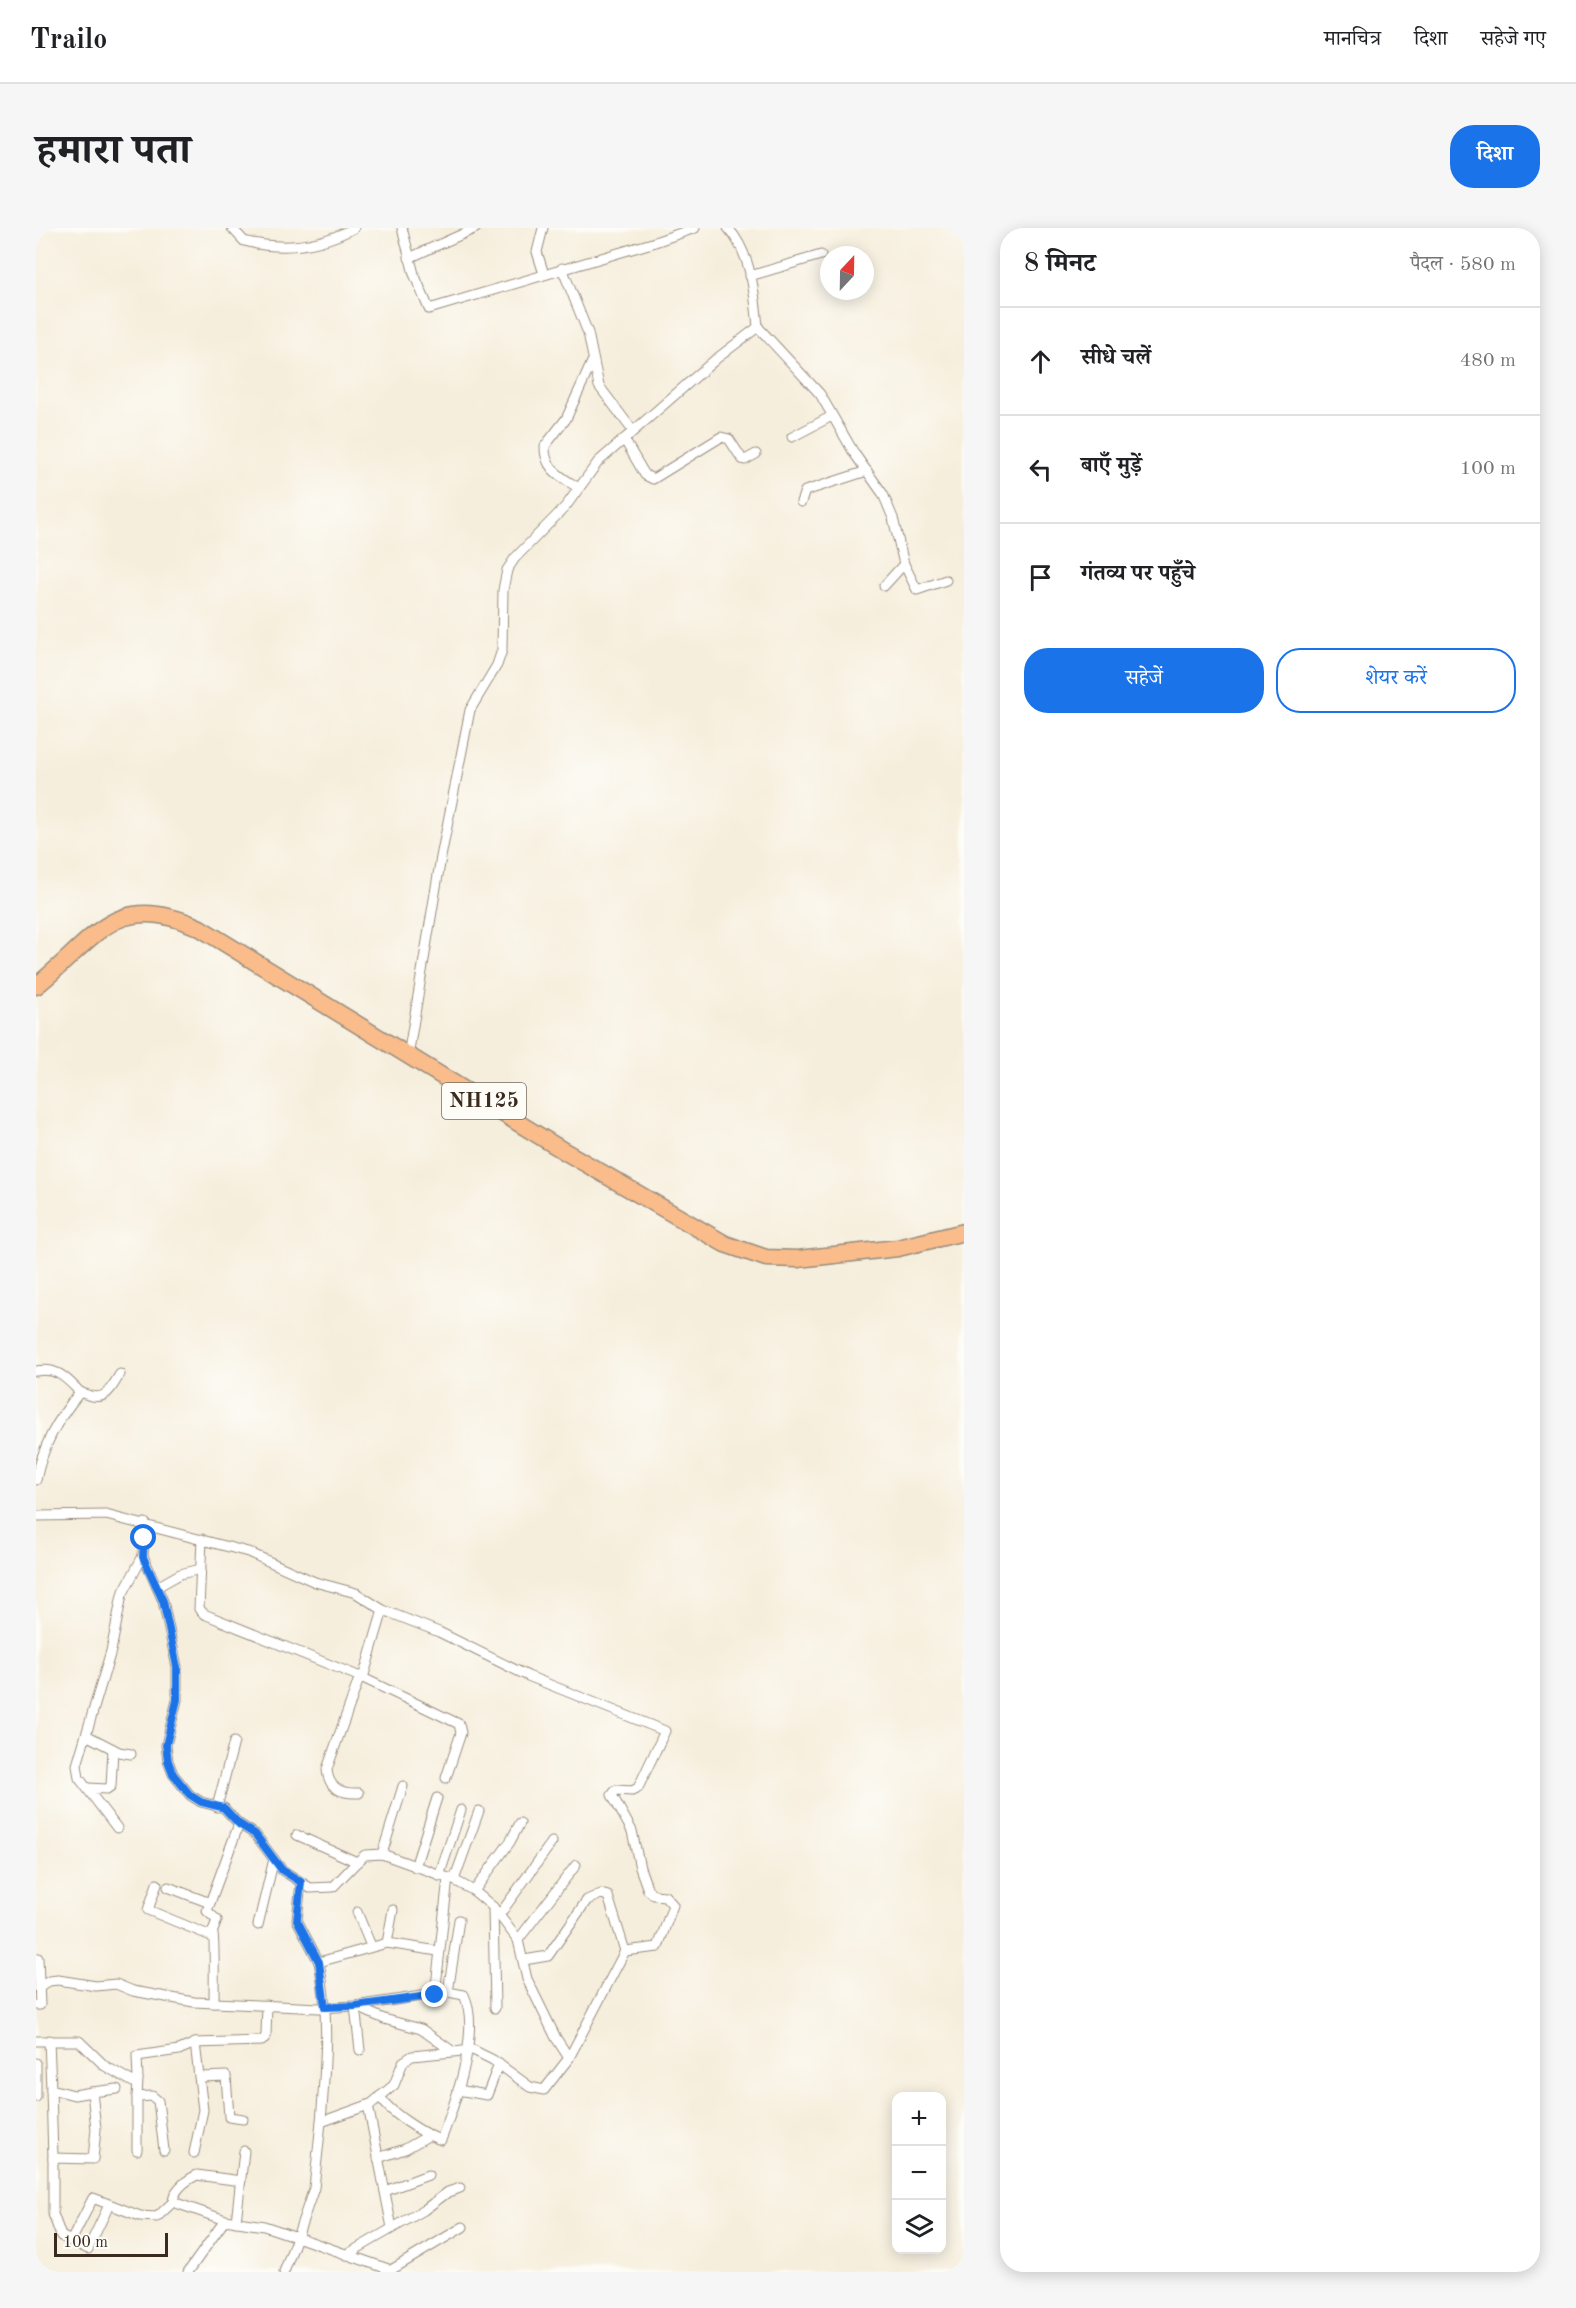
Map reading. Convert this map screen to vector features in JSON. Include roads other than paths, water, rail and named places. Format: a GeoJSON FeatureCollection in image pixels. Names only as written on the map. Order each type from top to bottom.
{"type":"FeatureCollection","features":[{"type":"Feature","properties":{"kind":"highway","name":"NH125"},"geometry":{"type":"LineString","coordinates":[[36,986],[110,923],[130,915],[149,912],[167,914],[200,928],[641,1197],[739,1250],[766,1258],[798,1259],[898,1248],[964,1232]]}},
{"type":"Feature","properties":{"kind":"street"},"geometry":{"type":"LineString","coordinates":[[232,228],[247,242],[287,246],[318,243],[354,228]]}},
{"type":"Feature","properties":{"kind":"street"},"geometry":{"type":"LineString","coordinates":[[402,228],[409,258],[429,309],[652,243],[695,228]]}},
{"type":"Feature","properties":{"kind":"street"},"geometry":{"type":"LineString","coordinates":[[409,258],[476,228]]}},
{"type":"Feature","properties":{"kind":"street"},"geometry":{"type":"LineString","coordinates":[[543,228],[537,252],[544,274]]}},
{"type":"Feature","properties":{"kind":"street"},"geometry":{"type":"LineString","coordinates":[[728,228],[736,237],[750,276],[758,327],[820,394],[883,494],[893,518],[904,564],[917,590],[946,580]]}},
{"type":"Feature","properties":{"kind":"street"},"geometry":{"type":"LineString","coordinates":[[750,276],[820,255]]}},
{"type":"Feature","properties":{"kind":"street"},"geometry":{"type":"LineString","coordinates":[[562,268],[588,333],[599,386],[633,431]]}},
{"type":"Feature","properties":{"kind":"street"},"geometry":{"type":"LineString","coordinates":[[408,1056],[441,857],[470,710],[497,665],[502,650],[503,590],[507,570],[515,558],[566,506],[577,487],[597,462],[716,359],[758,327]]}},
{"type":"Feature","properties":{"kind":"street"},"geometry":{"type":"LineString","coordinates":[[577,487],[555,473],[547,464],[545,446],[566,419],[593,359]]}},
{"type":"Feature","properties":{"kind":"street"},"geometry":{"type":"LineString","coordinates":[[792,437],[832,416]]}},
{"type":"Feature","properties":{"kind":"street"},"geometry":{"type":"LineString","coordinates":[[624,439],[645,474],[653,479],[721,437],[729,438],[742,459],[745,460],[756,454]]}},
{"type":"Feature","properties":{"kind":"street"},"geometry":{"type":"LineString","coordinates":[[801,502],[805,491],[867,471]]}},
{"type":"Feature","properties":{"kind":"street"},"geometry":{"type":"LineString","coordinates":[[884,586],[904,564]]}},
{"type":"Feature","properties":{"kind":"street"},"geometry":{"type":"LineString","coordinates":[[36,1371],[48,1369],[61,1374],[80,1392],[94,1398],[102,1397],[110,1391],[120,1374]]}},
{"type":"Feature","properties":{"kind":"street"},"geometry":{"type":"LineString","coordinates":[[36,1480],[40,1459],[49,1436],[61,1415],[80,1392]]}},
{"type":"Feature","properties":{"kind":"street"},"geometry":{"type":"LineString","coordinates":[[36,1516],[106,1515],[146,1523],[248,1552],[315,1582],[356,1593],[383,1610],[439,1632],[528,1676],[665,1731],[638,1788],[632,1791],[616,1790],[612,1795],[632,1831],[640,1868],[648,1890],[654,1895],[665,1896],[673,1905],[658,1947],[625,1951]]}},
{"type":"Feature","properties":{"kind":"street"},"geometry":{"type":"LineString","coordinates":[[117,1828],[79,1778],[76,1769],[111,1651],[122,1595],[143,1557],[146,1523]]}},
{"type":"Feature","properties":{"kind":"street"},"geometry":{"type":"LineString","coordinates":[[202,1539],[198,1607],[201,1613],[362,1677],[459,1724],[461,1733],[446,1778]]}},
{"type":"Feature","properties":{"kind":"street"},"geometry":{"type":"LineString","coordinates":[[143,1557],[157,1587],[177,1667],[177,1700],[167,1733],[168,1761],[179,1783],[190,1795],[224,1808],[239,1824],[255,1834],[282,1870],[310,1888],[333,1887],[365,1855],[382,1854],[447,1878],[474,1891],[500,1914],[518,1940],[527,1979],[556,2038],[569,2058]]}},
{"type":"Feature","properties":{"kind":"street"},"geometry":{"type":"LineString","coordinates":[[157,1587],[180,1574],[201,1569]]}},
{"type":"Feature","properties":{"kind":"street"},"geometry":{"type":"LineString","coordinates":[[359,1793],[343,1793],[336,1790],[328,1779],[327,1769],[362,1677],[383,1610]]}},
{"type":"Feature","properties":{"kind":"street"},"geometry":{"type":"LineString","coordinates":[[86,1735],[113,1749],[131,1754]]}},
{"type":"Feature","properties":{"kind":"street"},"geometry":{"type":"LineString","coordinates":[[217,1807],[234,1742]]}},
{"type":"Feature","properties":{"kind":"street"},"geometry":{"type":"LineString","coordinates":[[88,1788],[107,1789],[111,1786],[113,1749]]}},
{"type":"Feature","properties":{"kind":"street"},"geometry":{"type":"LineString","coordinates":[[382,1854],[403,1786]]}},
{"type":"Feature","properties":{"kind":"street"},"geometry":{"type":"LineString","coordinates":[[414,1867],[437,1798]]}},
{"type":"Feature","properties":{"kind":"street"},"geometry":{"type":"LineString","coordinates":[[435,1995],[447,1878],[461,1810]]}},
{"type":"Feature","properties":{"kind":"street"},"geometry":{"type":"LineString","coordinates":[[447,1878],[479,1811]]}},
{"type":"Feature","properties":{"kind":"street"},"geometry":{"type":"LineString","coordinates":[[474,1891],[510,1842],[520,1823]]}},
{"type":"Feature","properties":{"kind":"street"},"geometry":{"type":"LineString","coordinates":[[214,2003],[212,1959],[216,1941],[213,1934],[217,1922],[207,1912],[239,1824]]}},
{"type":"Feature","properties":{"kind":"street"},"geometry":{"type":"LineString","coordinates":[[297,1835],[357,1862]]}},
{"type":"Feature","properties":{"kind":"street"},"geometry":{"type":"LineString","coordinates":[[500,1914],[552,1842]]}},
{"type":"Feature","properties":{"kind":"street"},"geometry":{"type":"LineString","coordinates":[[258,1925],[274,1859]]}},
{"type":"Feature","properties":{"kind":"street"},"geometry":{"type":"LineString","coordinates":[[518,1940],[576,1865]]}},
{"type":"Feature","properties":{"kind":"street"},"geometry":{"type":"LineString","coordinates":[[284,2272],[314,2188],[326,2064],[325,2007],[319,1962],[297,1920],[301,1882]]}},
{"type":"Feature","properties":{"kind":"street"},"geometry":{"type":"LineString","coordinates":[[157,1884],[148,1910],[208,1935],[213,1934]]}},
{"type":"Feature","properties":{"kind":"street"},"geometry":{"type":"LineString","coordinates":[[168,1887],[210,1903]]}},
{"type":"Feature","properties":{"kind":"street"},"geometry":{"type":"LineString","coordinates":[[321,2122],[368,2105],[380,2096],[394,2085],[406,2058],[452,2051],[473,2050],[499,2064],[530,2087],[544,2090],[569,2058],[625,1951],[608,1896],[601,1894],[587,1900],[548,1956],[524,1960]]}},
{"type":"Feature","properties":{"kind":"street"},"geometry":{"type":"LineString","coordinates":[[493,1907],[495,2008]]}},
{"type":"Feature","properties":{"kind":"street"},"geometry":{"type":"LineString","coordinates":[[387,1943],[393,1910]]}},
{"type":"Feature","properties":{"kind":"street"},"geometry":{"type":"LineString","coordinates":[[357,1912],[371,1946]]}},
{"type":"Feature","properties":{"kind":"street"},"geometry":{"type":"LineString","coordinates":[[448,1992],[459,1920]]}},
{"type":"Feature","properties":{"kind":"street"},"geometry":{"type":"LineString","coordinates":[[319,1962],[387,1943],[438,1951]]}},
{"type":"Feature","properties":{"kind":"street"},"geometry":{"type":"LineString","coordinates":[[36,2005],[40,2005],[38,1958]]}},
{"type":"Feature","properties":{"kind":"street"},"geometry":{"type":"LineString","coordinates":[[39,1988],[53,1980],[96,1986],[116,1984],[177,2000],[325,2007],[355,2006],[448,1992],[464,1995],[469,2006],[466,2050],[458,2090],[441,2140],[428,2136],[388,2107],[380,2096]]}},
{"type":"Feature","properties":{"kind":"street"},"geometry":{"type":"LineString","coordinates":[[137,2150],[137,2056],[179,2050],[195,2043],[262,2041],[266,2036],[267,2005]]}},
{"type":"Feature","properties":{"kind":"street"},"geometry":{"type":"LineString","coordinates":[[355,2006],[360,2050]]}},
{"type":"Feature","properties":{"kind":"street"},"geometry":{"type":"LineString","coordinates":[[355,2006],[384,2019],[421,2029],[452,2051]]}},
{"type":"Feature","properties":{"kind":"street"},"geometry":{"type":"LineString","coordinates":[[50,2040],[53,2214],[62,2236],[88,2249],[109,2205]]}},
{"type":"Feature","properties":{"kind":"street"},"geometry":{"type":"LineString","coordinates":[[36,2041],[79,2041],[97,2059],[119,2075],[133,2082],[138,2079]]}},
{"type":"Feature","properties":{"kind":"street"},"geometry":{"type":"LineString","coordinates":[[194,2153],[202,2124],[201,2077],[195,2043]]}},
{"type":"Feature","properties":{"kind":"street"},"geometry":{"type":"LineString","coordinates":[[36,2063],[36,2097]]}},
{"type":"Feature","properties":{"kind":"street"},"geometry":{"type":"LineString","coordinates":[[458,2090],[487,2095],[499,2064]]}},
{"type":"Feature","properties":{"kind":"street"},"geometry":{"type":"LineString","coordinates":[[201,2077],[231,2076],[229,2116],[243,2119]]}},
{"type":"Feature","properties":{"kind":"street"},"geometry":{"type":"LineString","coordinates":[[51,2089],[74,2095],[117,2089]]}},
{"type":"Feature","properties":{"kind":"street"},"geometry":{"type":"LineString","coordinates":[[53,2158],[93,2159],[96,2129],[92,2092]]}},
{"type":"Feature","properties":{"kind":"street"},"geometry":{"type":"LineString","coordinates":[[137,2097],[152,2096],[158,2101],[164,2150]]}},
{"type":"Feature","properties":{"kind":"street"},"geometry":{"type":"LineString","coordinates":[[368,2105],[392,2228]]}},
{"type":"Feature","properties":{"kind":"street"},"geometry":{"type":"LineString","coordinates":[[378,2158],[405,2149],[428,2136]]}},
{"type":"Feature","properties":{"kind":"street"},"geometry":{"type":"LineString","coordinates":[[236,2222],[244,2151]]}},
{"type":"Feature","properties":{"kind":"street"},"geometry":{"type":"LineString","coordinates":[[71,2241],[93,2198],[140,2216],[157,2217],[173,2202],[180,2187],[197,2175],[241,2181]]}},
{"type":"Feature","properties":{"kind":"street"},"geometry":{"type":"LineString","coordinates":[[385,2191],[428,2175]]}},
{"type":"Feature","properties":{"kind":"street"},"geometry":{"type":"LineString","coordinates":[[346,2255],[448,2192],[460,2188]]}},
{"type":"Feature","properties":{"kind":"street"},"geometry":{"type":"LineString","coordinates":[[173,2202],[225,2220],[264,2226],[391,2270],[402,2269],[464,2227]]}},
{"type":"Feature","properties":{"kind":"street"},"geometry":{"type":"LineString","coordinates":[[188,2272],[225,2220]]}}]}
